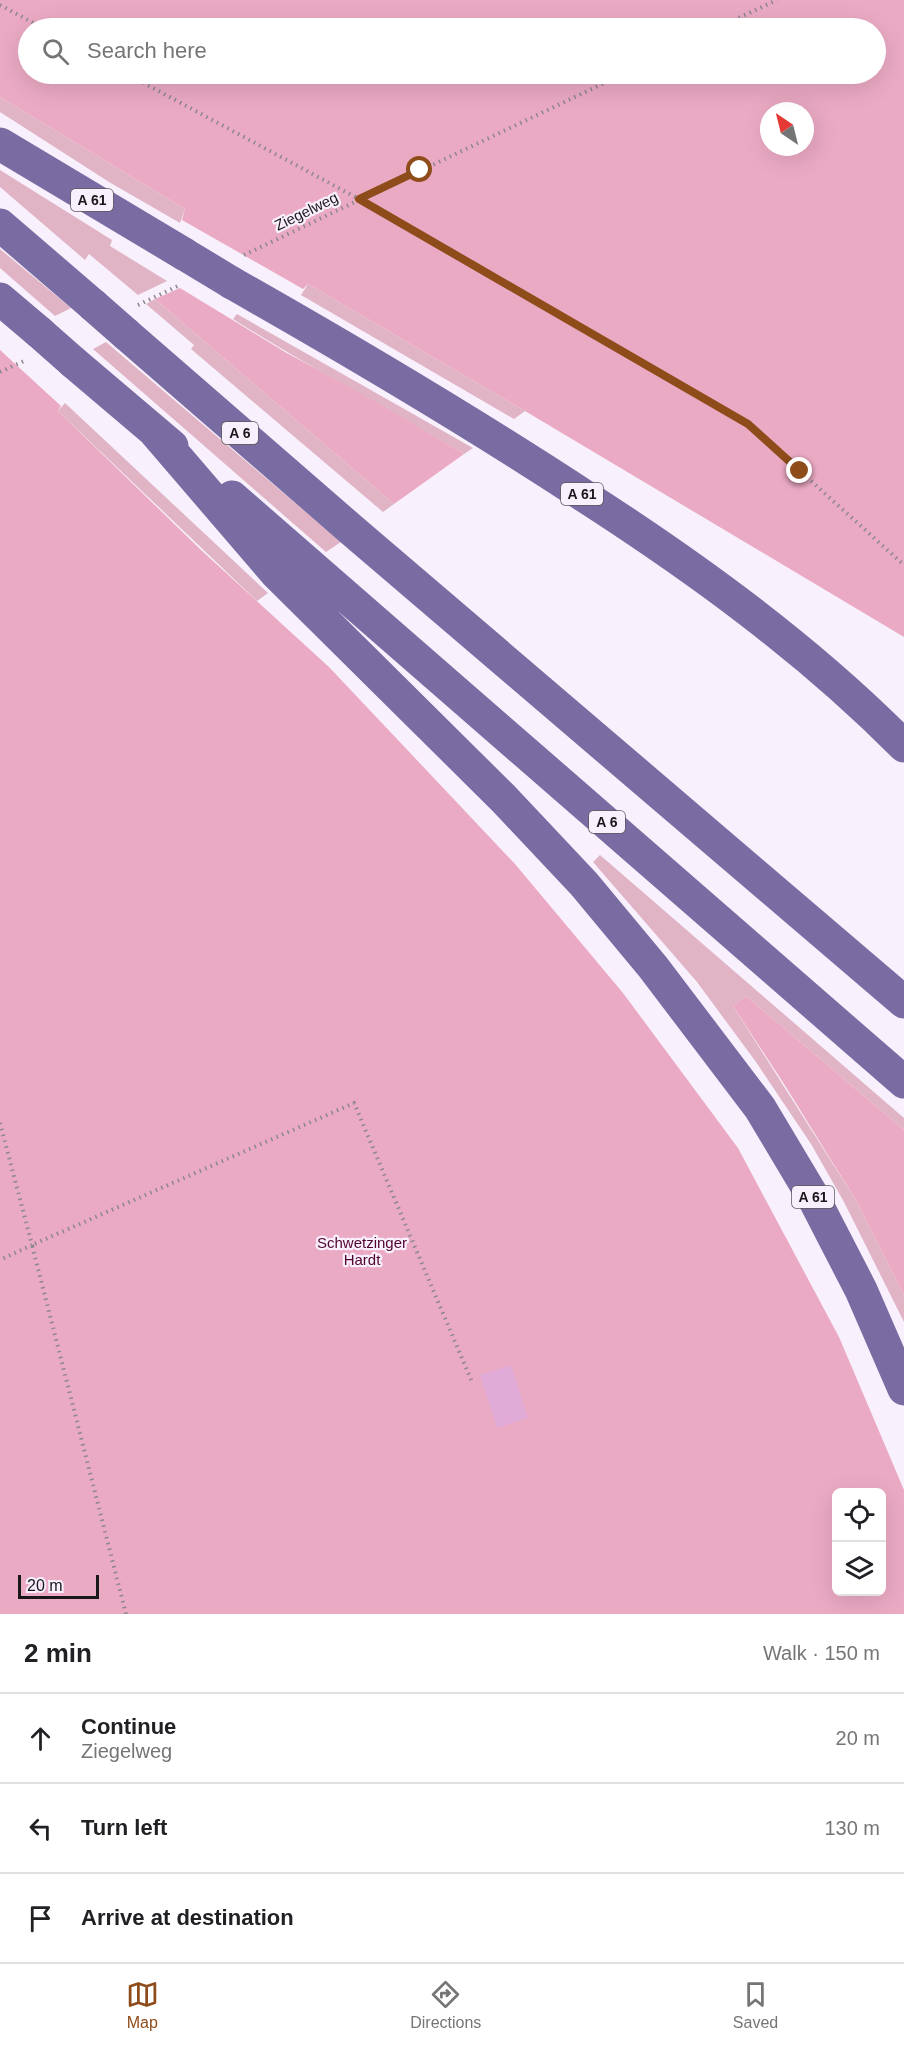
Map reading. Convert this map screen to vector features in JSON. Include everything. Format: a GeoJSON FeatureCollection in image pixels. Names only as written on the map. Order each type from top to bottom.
{"type":"FeatureCollection","features":[{"type":"Feature","properties":{"kind":"highway","name":"A 61"},"geometry":{"type":"LineString","coordinates":[[0,144],[187,267],[237,269],[650,539],[709,580],[772,629],[873,715],[904,746]]}},
{"type":"Feature","properties":{"kind":"highway","name":"A 6"},"geometry":{"type":"LineString","coordinates":[[0,225],[93,305],[132,320],[363,540],[904,1002]]}},
{"type":"Feature","properties":{"kind":"highway","name":"A 6"},"geometry":{"type":"LineString","coordinates":[[0,299],[35,344],[73,362],[319,571],[904,1082]]}},
{"type":"Feature","properties":{"kind":"highway","name":"A 61"},"geometry":{"type":"LineString","coordinates":[[155,432],[276,573],[504,799],[584,884],[653,966],[760,1108],[812,1195],[861,1290],[904,1389]]}},
{"type":"Feature","properties":{"kind":"path"},"geometry":{"type":"LineString","coordinates":[[738,18],[777,0]]}},
{"type":"Feature","properties":{"kind":"path"},"geometry":{"type":"LineString","coordinates":[[0,5],[25,18]]}},
{"type":"Feature","properties":{"kind":"path"},"geometry":{"type":"LineString","coordinates":[[146,84],[359,199],[748,424],[904,565]]}},
{"type":"Feature","properties":{"kind":"path","name":"Ziegelweg"},"geometry":{"type":"LineString","coordinates":[[237,269],[359,199],[601,84]]}},
{"type":"Feature","properties":{"kind":"path"},"geometry":{"type":"LineString","coordinates":[[132,320],[187,267]]}},
{"type":"Feature","properties":{"kind":"path"},"geometry":{"type":"LineString","coordinates":[[0,372],[35,344]]}},
{"type":"Feature","properties":{"kind":"path"},"geometry":{"type":"LineString","coordinates":[[0,1260],[354,1104],[472,1382]]}},
{"type":"Feature","properties":{"kind":"path"},"geometry":{"type":"LineString","coordinates":[[0,1123],[126,1614]]}},
{"type":"Feature","properties":{"kind":"shaded area"},"geometry":{"type":"Polygon","coordinates":[[[0,97],[185,209],[180,223],[109,182],[0,112],[0,97]]]}},
{"type":"Feature","properties":{"kind":"shaded area"},"geometry":{"type":"Polygon","coordinates":[[[0,170],[112,240],[110,246],[167,281],[138,295],[89,254],[85,260],[0,187],[0,170]]]}},
{"type":"Feature","properties":{"kind":"shaded area"},"geometry":{"type":"Polygon","coordinates":[[[0,249],[71,308],[55,316],[0,268],[0,249]]]}},
{"type":"Feature","properties":{"kind":"shaded area"},"geometry":{"type":"Polygon","coordinates":[[[308,284],[525,411],[514,419],[301,295],[308,284]]]}},
{"type":"Feature","properties":{"kind":"shaded area"},"geometry":{"type":"Polygon","coordinates":[[[155,299],[394,504],[383,512],[191,349],[194,345],[146,304],[155,299]]]}},
{"type":"Feature","properties":{"kind":"shaded area"},"geometry":{"type":"Polygon","coordinates":[[[237,314],[473,448],[464,454],[262,337],[233,319],[237,314]]]}},
{"type":"Feature","properties":{"kind":"shaded area"},"geometry":{"type":"Polygon","coordinates":[[[106,342],[341,542],[326,552],[93,349],[106,342]]]}},
{"type":"Feature","properties":{"kind":"shaded area"},"geometry":{"type":"Polygon","coordinates":[[[65,403],[268,593],[257,601],[58,411],[65,403]]]}},
{"type":"Feature","properties":{"kind":"shaded area"},"geometry":{"type":"Polygon","coordinates":[[[600,855],[904,1118],[904,1130],[746,996],[733,1006],[857,1202],[904,1295],[904,1322],[844,1202],[811,1144],[756,1062],[697,982],[593,862],[600,855]]]}},
{"type":"Feature","properties":{"kind":"green space"},"geometry":{"type":"Polygon","coordinates":[[[0,0],[904,0],[904,637],[308,284],[303,289],[182,220],[185,209],[0,97],[0,0]]]}},
{"type":"Feature","properties":{"kind":"green space"},"geometry":{"type":"Polygon","coordinates":[[[180,288],[285,352],[366,396],[464,454],[394,504],[155,299],[180,288]]]}},
{"type":"Feature","properties":{"kind":"green space","name":"Schwetzinger Hardt"},"geometry":{"type":"Polygon","coordinates":[[[0,350],[61,406],[58,411],[200,549],[329,667],[515,864],[623,993],[738,1148],[839,1337],[904,1490],[904,1614],[0,1614],[0,350]]]}},
{"type":"Feature","properties":{"kind":"green space"},"geometry":{"type":"Polygon","coordinates":[[[746,996],[904,1130],[904,1295],[857,1202],[733,1006],[746,996]]]}},
{"type":"Feature","properties":{"kind":"building"},"geometry":{"type":"Polygon","coordinates":[[[511,1365],[528,1418],[497,1428],[480,1375],[511,1365]]]}},
{"type":"Feature","properties":{"kind":"route"},"geometry":{"type":"LineString","coordinates":[[420,170],[359,199],[748,424],[800,471]]}}]}
